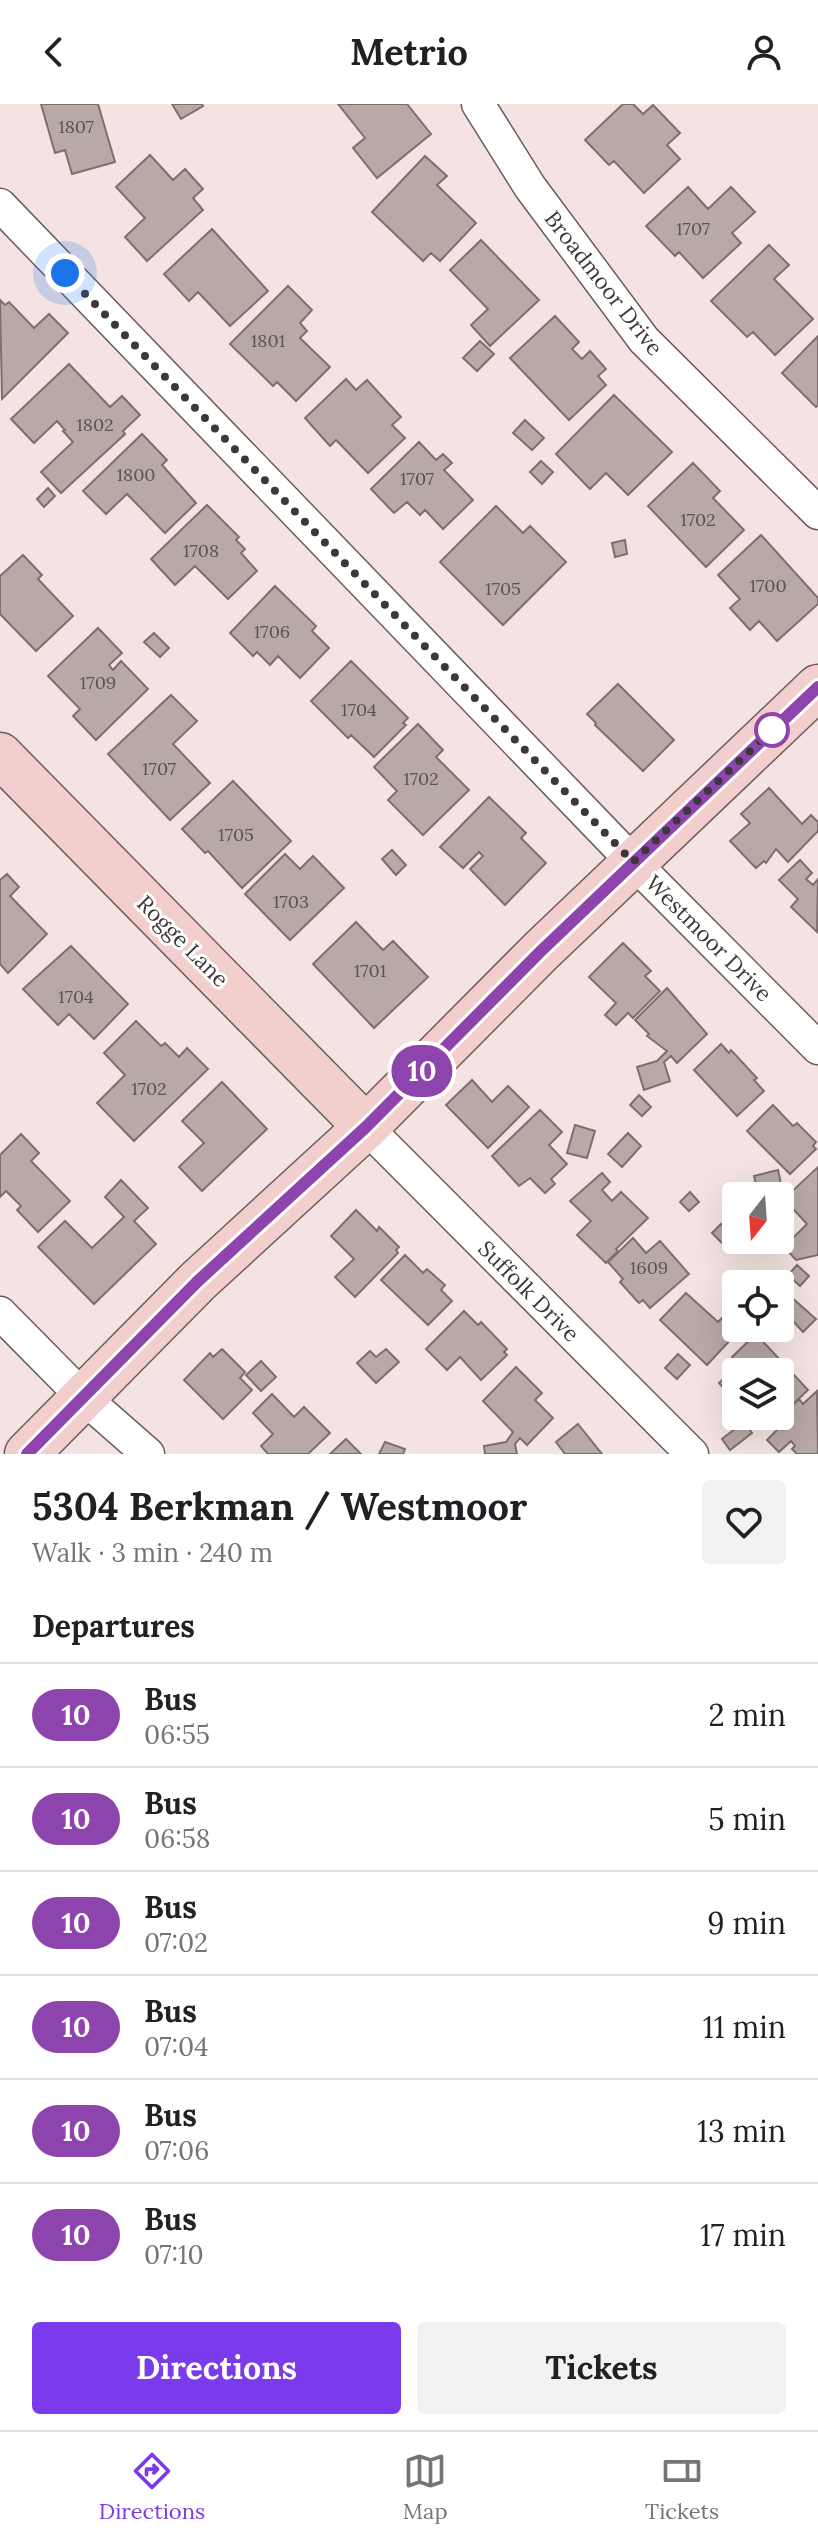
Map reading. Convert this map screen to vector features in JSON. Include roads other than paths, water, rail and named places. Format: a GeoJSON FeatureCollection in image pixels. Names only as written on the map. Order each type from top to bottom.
{"type":"FeatureCollection","features":[{"type":"Feature","properties":{"kind":"street","name":"Broadmoor Drive"},"geometry":{"type":"LineString","coordinates":[[478,104],[530,187],[644,340],[818,513]]}},
{"type":"Feature","properties":{"kind":"street","name":"Westmoor Drive"},"geometry":{"type":"LineString","coordinates":[[0,205],[633,862],[818,1048]]}},
{"type":"Feature","properties":{"kind":"street"},"geometry":{"type":"LineString","coordinates":[[27,1454],[198,1281],[366,1127],[633,862],[818,687]]}},
{"type":"Feature","properties":{"kind":"street","name":"Rogge Lane"},"geometry":{"type":"LineString","coordinates":[[0,755],[366,1127]]}},
{"type":"Feature","properties":{"kind":"street","name":"Suffolk Drive"},"geometry":{"type":"LineString","coordinates":[[366,1127],[692,1454]]}},
{"type":"Feature","properties":{"kind":"street"},"geometry":{"type":"LineString","coordinates":[[0,1313],[83,1397],[148,1454]]}}]}
